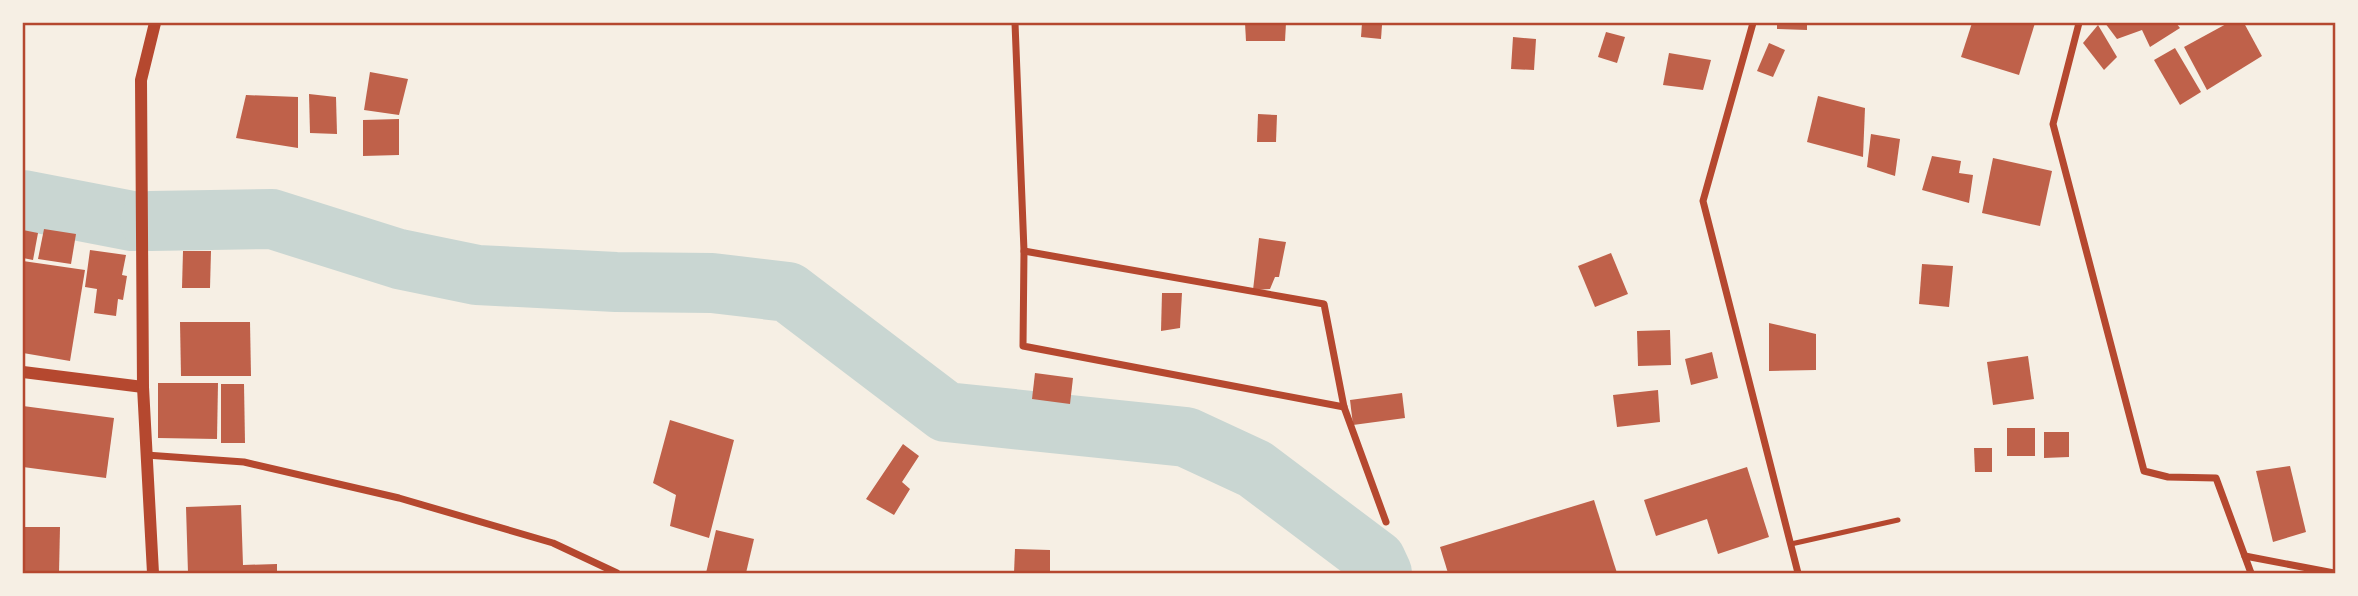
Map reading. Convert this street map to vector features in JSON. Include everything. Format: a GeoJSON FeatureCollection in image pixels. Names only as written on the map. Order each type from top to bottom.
{"type":"FeatureCollection","features":[{"type":"Feature","properties":{"kind":"street"},"geometry":{"type":"LineString","coordinates":[[153,573],[143,387],[141,80],[155,23]]}},
{"type":"Feature","properties":{"kind":"street"},"geometry":{"type":"LineString","coordinates":[[1015,23],[1024,251],[1023,346],[1344,407]]}},
{"type":"Feature","properties":{"kind":"street"},"geometry":{"type":"LineString","coordinates":[[1753,23],[1703,201],[1798,573]]}},
{"type":"Feature","properties":{"kind":"street"},"geometry":{"type":"LineString","coordinates":[[2079,23],[2053,124],[2144,471],[2168,477],[2216,478],[2251,573]]}},
{"type":"Feature","properties":{"kind":"street"},"geometry":{"type":"LineString","coordinates":[[1024,251],[1324,304],[1344,407],[1386,522]]}},
{"type":"Feature","properties":{"kind":"street"},"geometry":{"type":"LineString","coordinates":[[23,372],[143,387]]}},
{"type":"Feature","properties":{"kind":"street"},"geometry":{"type":"LineString","coordinates":[[145,455],[244,462],[399,498],[553,542],[617,573]]}},
{"type":"Feature","properties":{"kind":"street"},"geometry":{"type":"LineString","coordinates":[[2245,556],[2334,573]]}},
{"type":"Feature","properties":{"kind":"lane"},"geometry":{"type":"LineString","coordinates":[[1791,544],[1898,520]]}},
{"type":"Feature","properties":{"kind":"building"},"geometry":{"type":"Polygon","coordinates":[[[1245,23],[1286,23],[1285,41],[1246,41],[1245,23]]]}},
{"type":"Feature","properties":{"kind":"building"},"geometry":{"type":"Polygon","coordinates":[[[1362,23],[1382,25],[1381,39],[1361,37],[1362,23]]]}},
{"type":"Feature","properties":{"kind":"building"},"geometry":{"type":"Polygon","coordinates":[[[1777,23],[1807,23],[1807,30],[1777,29],[1777,23]]]}},
{"type":"Feature","properties":{"kind":"building"},"geometry":{"type":"Polygon","coordinates":[[[1972,23],[2035,23],[2019,75],[1961,57],[1972,23]]]}},
{"type":"Feature","properties":{"kind":"building"},"geometry":{"type":"Polygon","coordinates":[[[2105,23],[2176,23],[2180,28],[2150,47],[2142,30],[2117,39],[2105,23]]]}},
{"type":"Feature","properties":{"kind":"building"},"geometry":{"type":"Polygon","coordinates":[[[2228,23],[2244,23],[2262,56],[2207,90],[2184,47],[2228,23]]]}},
{"type":"Feature","properties":{"kind":"building"},"geometry":{"type":"Polygon","coordinates":[[[2098,25],[2117,57],[2104,70],[2083,43],[2098,25]]]}},
{"type":"Feature","properties":{"kind":"building"},"geometry":{"type":"Polygon","coordinates":[[[1606,32],[1625,37],[1617,63],[1598,57],[1606,32]]]}},
{"type":"Feature","properties":{"kind":"building"},"geometry":{"type":"Polygon","coordinates":[[[1513,37],[1536,39],[1534,70],[1511,69],[1513,37]]]}},
{"type":"Feature","properties":{"kind":"building"},"geometry":{"type":"Polygon","coordinates":[[[1769,43],[1785,50],[1773,77],[1757,71],[1769,43]]]}},
{"type":"Feature","properties":{"kind":"building"},"geometry":{"type":"Polygon","coordinates":[[[2175,48],[2201,92],[2180,105],[2154,60],[2175,48]]]}},
{"type":"Feature","properties":{"kind":"building"},"geometry":{"type":"Polygon","coordinates":[[[1669,53],[1711,60],[1703,90],[1663,85],[1669,53]]]}},
{"type":"Feature","properties":{"kind":"building"},"geometry":{"type":"Polygon","coordinates":[[[370,72],[408,79],[399,115],[364,110],[370,72]]]}},
{"type":"Feature","properties":{"kind":"building"},"geometry":{"type":"Polygon","coordinates":[[[309,94],[336,97],[337,134],[310,133],[309,94]]]}},
{"type":"Feature","properties":{"kind":"building"},"geometry":{"type":"Polygon","coordinates":[[[246,95],[298,97],[298,148],[236,138],[246,95]]]}},
{"type":"Feature","properties":{"kind":"building"},"geometry":{"type":"Polygon","coordinates":[[[1818,96],[1865,108],[1863,157],[1807,142],[1818,96]]]}},
{"type":"Feature","properties":{"kind":"building"},"geometry":{"type":"Polygon","coordinates":[[[1258,114],[1277,115],[1276,142],[1257,142],[1258,114]]]}},
{"type":"Feature","properties":{"kind":"building"},"geometry":{"type":"Polygon","coordinates":[[[399,119],[399,155],[363,156],[363,120],[399,119]]]}},
{"type":"Feature","properties":{"kind":"building"},"geometry":{"type":"Polygon","coordinates":[[[1871,134],[1900,139],[1895,176],[1867,167],[1871,134]]]}},
{"type":"Feature","properties":{"kind":"building"},"geometry":{"type":"Polygon","coordinates":[[[1932,156],[1961,161],[1959,173],[1973,175],[1969,203],[1922,190],[1932,156]]]}},
{"type":"Feature","properties":{"kind":"building"},"geometry":{"type":"Polygon","coordinates":[[[1993,158],[2052,171],[2040,226],[1982,213],[1993,158]]]}},
{"type":"Feature","properties":{"kind":"building"},"geometry":{"type":"Polygon","coordinates":[[[44,229],[76,234],[71,264],[38,259],[44,229]]]}},
{"type":"Feature","properties":{"kind":"building"},"geometry":{"type":"Polygon","coordinates":[[[23,230],[38,233],[33,260],[23,258],[23,230]]]}},
{"type":"Feature","properties":{"kind":"building"},"geometry":{"type":"Polygon","coordinates":[[[1259,238],[1286,242],[1279,277],[1275,277],[1270,289],[1253,290],[1259,238]]]}},
{"type":"Feature","properties":{"kind":"building"},"geometry":{"type":"Polygon","coordinates":[[[90,250],[126,255],[122,275],[127,276],[123,300],[118,299],[116,316],[94,313],[97,289],[85,287],[90,250]]]}},
{"type":"Feature","properties":{"kind":"building"},"geometry":{"type":"Polygon","coordinates":[[[183,251],[211,251],[210,288],[182,288],[183,251]]]}},
{"type":"Feature","properties":{"kind":"building"},"geometry":{"type":"Polygon","coordinates":[[[1611,253],[1628,294],[1595,307],[1578,266],[1611,253]]]}},
{"type":"Feature","properties":{"kind":"building"},"geometry":{"type":"Polygon","coordinates":[[[23,261],[85,270],[70,361],[23,353],[23,261]]]}},
{"type":"Feature","properties":{"kind":"building"},"geometry":{"type":"Polygon","coordinates":[[[1922,264],[1953,266],[1949,307],[1919,304],[1922,264]]]}},
{"type":"Feature","properties":{"kind":"building"},"geometry":{"type":"Polygon","coordinates":[[[1162,293],[1182,293],[1180,328],[1161,331],[1162,293]]]}},
{"type":"Feature","properties":{"kind":"building"},"geometry":{"type":"Polygon","coordinates":[[[180,322],[250,322],[251,376],[181,376],[180,322]]]}},
{"type":"Feature","properties":{"kind":"building"},"geometry":{"type":"Polygon","coordinates":[[[1769,323],[1816,334],[1816,370],[1769,371],[1769,323]]]}},
{"type":"Feature","properties":{"kind":"building"},"geometry":{"type":"Polygon","coordinates":[[[1670,330],[1671,365],[1638,366],[1637,331],[1670,330]]]}},
{"type":"Feature","properties":{"kind":"building"},"geometry":{"type":"Polygon","coordinates":[[[1712,352],[1718,378],[1691,385],[1685,359],[1712,352]]]}},
{"type":"Feature","properties":{"kind":"building"},"geometry":{"type":"Polygon","coordinates":[[[2028,356],[2034,399],[1993,405],[1987,362],[2028,356]]]}},
{"type":"Feature","properties":{"kind":"building"},"geometry":{"type":"Polygon","coordinates":[[[1035,373],[1073,378],[1070,404],[1032,399],[1035,373]]]}},
{"type":"Feature","properties":{"kind":"building"},"geometry":{"type":"Polygon","coordinates":[[[158,383],[218,383],[217,439],[158,438],[158,383]]]}},
{"type":"Feature","properties":{"kind":"building"},"geometry":{"type":"Polygon","coordinates":[[[221,384],[244,384],[245,443],[221,443],[221,384]]]}},
{"type":"Feature","properties":{"kind":"building"},"geometry":{"type":"Polygon","coordinates":[[[1658,390],[1660,422],[1617,427],[1613,395],[1658,390]]]}},
{"type":"Feature","properties":{"kind":"building"},"geometry":{"type":"Polygon","coordinates":[[[1402,393],[1405,418],[1353,425],[1350,400],[1402,393]]]}},
{"type":"Feature","properties":{"kind":"building"},"geometry":{"type":"Polygon","coordinates":[[[23,406],[114,418],[106,478],[23,467],[23,406]]]}},
{"type":"Feature","properties":{"kind":"building"},"geometry":{"type":"Polygon","coordinates":[[[670,420],[734,440],[709,538],[670,526],[676,495],[653,483],[670,420]]]}},
{"type":"Feature","properties":{"kind":"building"},"geometry":{"type":"Polygon","coordinates":[[[2007,428],[2035,428],[2035,456],[2007,456],[2007,428]]]}},
{"type":"Feature","properties":{"kind":"building"},"geometry":{"type":"Polygon","coordinates":[[[2044,432],[2069,432],[2069,457],[2044,458],[2044,432]]]}},
{"type":"Feature","properties":{"kind":"building"},"geometry":{"type":"Polygon","coordinates":[[[903,444],[919,456],[902,482],[910,489],[894,515],[866,499],[903,444]]]}},
{"type":"Feature","properties":{"kind":"building"},"geometry":{"type":"Polygon","coordinates":[[[1974,448],[1992,448],[1992,472],[1975,472],[1974,448]]]}},
{"type":"Feature","properties":{"kind":"building"},"geometry":{"type":"Polygon","coordinates":[[[2290,466],[2306,532],[2273,542],[2256,471],[2290,466]]]}},
{"type":"Feature","properties":{"kind":"building"},"geometry":{"type":"Polygon","coordinates":[[[1747,467],[1769,537],[1718,554],[1707,519],[1656,536],[1644,500],[1747,467]]]}},
{"type":"Feature","properties":{"kind":"building"},"geometry":{"type":"Polygon","coordinates":[[[1594,500],[1617,573],[1448,573],[1440,547],[1594,500]]]}},
{"type":"Feature","properties":{"kind":"building"},"geometry":{"type":"Polygon","coordinates":[[[241,505],[243,565],[277,564],[277,573],[188,573],[186,507],[241,505]]]}},
{"type":"Feature","properties":{"kind":"building"},"geometry":{"type":"Polygon","coordinates":[[[25,527],[60,527],[59,573],[24,573],[25,527]]]}},
{"type":"Feature","properties":{"kind":"building"},"geometry":{"type":"Polygon","coordinates":[[[716,530],[754,539],[746,573],[706,573],[716,530]]]}},
{"type":"Feature","properties":{"kind":"building"},"geometry":{"type":"Polygon","coordinates":[[[1015,549],[1050,550],[1050,573],[1014,573],[1015,549]]]}},
{"type":"Feature","properties":{"kind":"waterway"},"geometry":{"type":"LineString","coordinates":[[23,200],[132,221]]}},
{"type":"Feature","properties":{"kind":"waterway"},"geometry":{"type":"LineString","coordinates":[[150,221],[272,219],[399,259],[477,275],[616,282],[712,283],[788,292],[946,412],[1186,437],[1255,469],[1376,560],[1382,573]]}}]}
